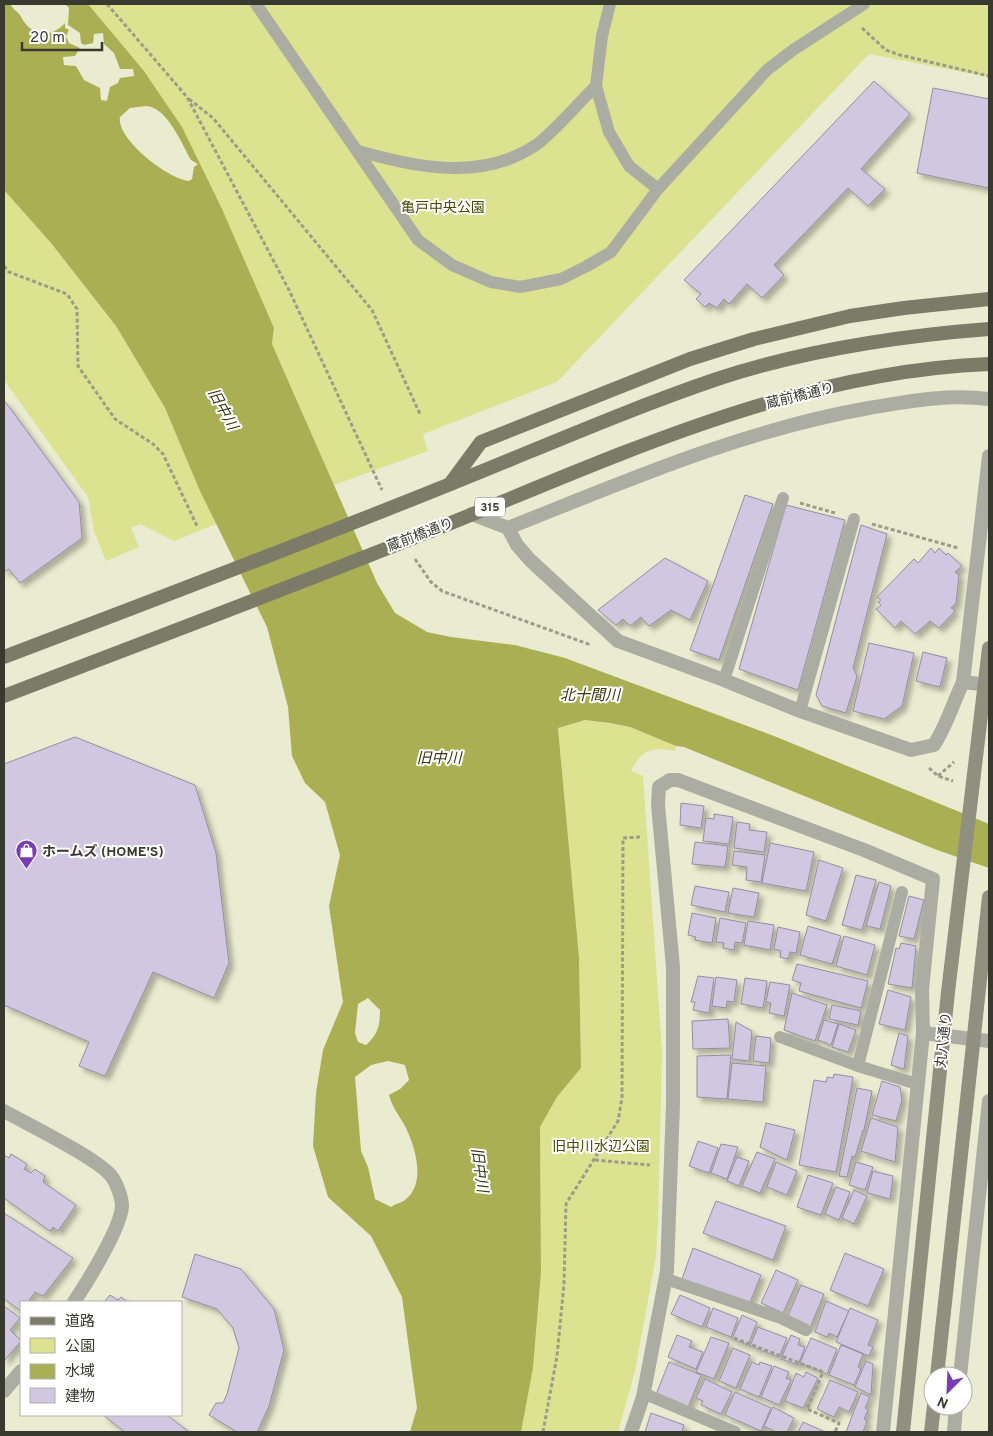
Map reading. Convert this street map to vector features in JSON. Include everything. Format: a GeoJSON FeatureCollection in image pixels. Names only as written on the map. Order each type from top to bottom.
{"type":"FeatureCollection","features":[{"type":"Feature","properties":{"kind":"main road"},"geometry":{"type":"LineString","coordinates":[[450,484],[481,442],[690,359],[773,334],[850,316],[904,308],[989,300]]}},
{"type":"Feature","properties":{"kind":"main road"},"geometry":{"type":"LineString","coordinates":[[4,657],[450,484],[621,415],[718,379],[849,346],[933,333],[989,329]]}},
{"type":"Feature","properties":{"kind":"main road","name":"蔵前橋通り"},"geometry":{"type":"LineString","coordinates":[[4,696],[472,514],[588,465],[746,408],[905,372],[989,364]]}},
{"type":"Feature","properties":{"kind":"main road","name":"丸八通り"},"geometry":{"type":"LineString","coordinates":[[904,1432],[948,992],[989,648]]}},
{"type":"Feature","properties":{"kind":"main road"},"geometry":{"type":"LineString","coordinates":[[938,1366],[989,897]]}},
{"type":"Feature","properties":{"kind":"main road"},"geometry":{"type":"LineString","coordinates":[[932,1432],[933,1416]]}},
{"type":"Feature","properties":{"kind":"street"},"geometry":{"type":"LineString","coordinates":[[508,528],[742,438],[847,412],[888,404],[947,396],[989,399]]}},
{"type":"Feature","properties":{"kind":"street"},"geometry":{"type":"LineString","coordinates":[[472,514],[508,528],[517,545],[530,560],[618,641],[724,680],[800,711],[911,750],[934,746],[946,727],[952,704],[963,682],[989,456]]}},
{"type":"Feature","properties":{"kind":"street"},"geometry":{"type":"LineString","coordinates":[[963,682],[989,685]]}},
{"type":"Feature","properties":{"kind":"street"},"geometry":{"type":"LineString","coordinates":[[631,1432],[644,1393],[666,1279],[673,1104],[673,968],[661,836],[659,787],[670,780],[678,780],[933,878],[922,990],[923,1033],[882,1432]]}},
{"type":"Feature","properties":{"kind":"street"},"geometry":{"type":"LineString","coordinates":[[923,1033],[989,1041]]}},
{"type":"Feature","properties":{"kind":"street"},"geometry":{"type":"LineString","coordinates":[[961,1366],[989,1101]]}},
{"type":"Feature","properties":{"kind":"street"},"geometry":{"type":"LineString","coordinates":[[4,1111],[98,1165],[112,1177],[119,1192],[122,1207],[115,1227],[88,1280],[75,1301]]}},
{"type":"Feature","properties":{"kind":"street"},"geometry":{"type":"LineString","coordinates":[[4,1391],[20,1372]]}},
{"type":"Feature","properties":{"kind":"street"},"geometry":{"type":"LineString","coordinates":[[954,1432],[955,1416]]}},
{"type":"Feature","properties":{"kind":"lane"},"geometry":{"type":"LineString","coordinates":[[256,4],[418,240],[452,265],[491,282],[520,287],[561,279],[611,252],[658,189],[766,70],[864,4]]}},
{"type":"Feature","properties":{"kind":"lane"},"geometry":{"type":"LineString","coordinates":[[610,4],[602,36],[596,86],[609,132],[629,166],[658,189]]}},
{"type":"Feature","properties":{"kind":"lane"},"geometry":{"type":"LineString","coordinates":[[358,151],[410,165],[443,169],[470,168],[504,161],[536,144],[596,86]]}},
{"type":"Feature","properties":{"kind":"lane"},"geometry":{"type":"LineString","coordinates":[[724,680],[783,498]]}},
{"type":"Feature","properties":{"kind":"lane"},"geometry":{"type":"LineString","coordinates":[[800,711],[854,519]]}},
{"type":"Feature","properties":{"kind":"lane"},"geometry":{"type":"LineString","coordinates":[[858,1066],[902,892]]}},
{"type":"Feature","properties":{"kind":"lane"},"geometry":{"type":"LineString","coordinates":[[780,1037],[858,1066],[917,1084]]}},
{"type":"Feature","properties":{"kind":"lane"},"geometry":{"type":"LineString","coordinates":[[666,1279],[781,1318],[806,1330]]}},
{"type":"Feature","properties":{"kind":"lane"},"geometry":{"type":"LineString","coordinates":[[644,1393],[735,1432]]}},
{"type":"Feature","properties":{"kind":"path"},"geometry":{"type":"LineString","coordinates":[[107,4],[187,97],[213,118],[372,310],[420,414]]}},
{"type":"Feature","properties":{"kind":"path"},"geometry":{"type":"LineString","coordinates":[[850,13],[871,38],[886,50],[989,76]]}},
{"type":"Feature","properties":{"kind":"path"},"geometry":{"type":"LineString","coordinates":[[187,97],[289,290],[384,495]]}},
{"type":"Feature","properties":{"kind":"path"},"geometry":{"type":"LineString","coordinates":[[4,266],[10,272],[67,294],[77,309],[78,366],[115,419],[153,444],[163,454],[198,528]]}},
{"type":"Feature","properties":{"kind":"path"},"geometry":{"type":"LineString","coordinates":[[783,498],[977,553]]}},
{"type":"Feature","properties":{"kind":"path"},"geometry":{"type":"LineString","coordinates":[[414,557],[418,566],[431,582],[442,591],[458,599],[604,650],[618,641]]}},
{"type":"Feature","properties":{"kind":"path"},"geometry":{"type":"LineString","coordinates":[[911,750],[938,776],[956,782]]}},
{"type":"Feature","properties":{"kind":"path"},"geometry":{"type":"LineString","coordinates":[[543,1432],[557,1356],[564,1284],[566,1204],[618,1121],[622,1098],[623,838],[661,836]]}},
{"type":"Feature","properties":{"kind":"path"},"geometry":{"type":"LineString","coordinates":[[595,1160],[650,1165]]}},
{"type":"Feature","properties":{"kind":"path"},"geometry":{"type":"LineString","coordinates":[[734,1338],[823,1372],[807,1409],[839,1423],[835,1432]]}},
{"type":"Feature","properties":{"kind":"green space","name":"亀戸中央公園"},"geometry":{"type":"Polygon","coordinates":[[[88,4],[989,4],[989,77],[869,54],[557,382],[423,434],[428,451],[334,485],[272,344],[274,328],[182,127],[144,71],[88,4]]]}},
{"type":"Feature","properties":{"kind":"green space"},"geometry":{"type":"Polygon","coordinates":[[[4,190],[51,243],[116,326],[165,408],[216,524],[174,541],[140,524],[131,528],[139,547],[106,561],[94,531],[88,497],[4,380],[4,190]]]}},
{"type":"Feature","properties":{"kind":"green space","name":"旧中川水辺公園"},"geometry":{"type":"Polygon","coordinates":[[[585,720],[630,727],[676,746],[675,751],[660,749],[649,751],[639,758],[631,771],[643,776],[662,1052],[656,1256],[635,1371],[618,1432],[521,1432],[533,1368],[541,1272],[540,1127],[557,1097],[581,1068],[579,957],[558,728],[585,720]]]}},
{"type":"Feature","properties":{"kind":"water","name":"旧中川"},"geometry":{"type":"Polygon","coordinates":[[[4,4],[11,5],[30,28],[42,33],[54,31],[65,23],[65,28],[69,30],[66,36],[69,43],[80,48],[75,56],[63,57],[64,65],[76,66],[84,80],[100,88],[101,100],[107,101],[110,87],[118,83],[120,78],[134,76],[133,69],[120,69],[114,53],[104,44],[103,33],[94,34],[93,43],[84,45],[81,43],[80,33],[68,25],[69,8],[65,4],[88,4],[144,71],[182,127],[222,209],[274,328],[272,344],[377,583],[395,613],[427,632],[515,645],[565,658],[774,736],[989,824],[989,868],[937,850],[684,747],[676,746],[630,727],[585,720],[558,728],[579,957],[581,1068],[557,1097],[540,1127],[541,1272],[533,1368],[521,1432],[410,1432],[417,1408],[402,1297],[371,1236],[328,1197],[313,1146],[316,1093],[323,1050],[343,1002],[329,906],[340,855],[325,802],[305,783],[292,756],[288,707],[267,627],[200,491],[165,408],[116,326],[51,243],[4,190],[4,4]],[[146,106],[130,108],[120,117],[121,126],[126,136],[157,166],[180,179],[189,181],[192,179],[194,167],[198,164],[191,160],[167,119],[154,108],[146,106]],[[368,998],[358,1004],[355,1033],[358,1042],[366,1045],[378,1029],[380,1010],[368,998]],[[388,1061],[371,1065],[355,1077],[361,1151],[368,1167],[375,1199],[391,1207],[405,1200],[412,1193],[416,1184],[417,1164],[412,1144],[389,1095],[400,1089],[409,1080],[405,1065],[388,1061]]]}},
{"type":"Feature","properties":{"kind":"building"},"geometry":{"type":"Polygon","coordinates":[[[874,81],[910,114],[861,169],[885,189],[868,206],[848,188],[774,265],[784,275],[762,298],[747,284],[729,304],[724,299],[717,308],[709,303],[705,307],[696,299],[701,294],[684,280],[874,81]]]}},
{"type":"Feature","properties":{"kind":"building"},"geometry":{"type":"Polygon","coordinates":[[[933,88],[989,99],[989,188],[917,173],[933,88]]]}},
{"type":"Feature","properties":{"kind":"building"},"geometry":{"type":"Polygon","coordinates":[[[4,400],[79,502],[82,538],[20,583],[9,569],[4,572],[4,400]]]}},
{"type":"Feature","properties":{"kind":"building"},"geometry":{"type":"Polygon","coordinates":[[[745,495],[773,504],[719,660],[690,650],[745,495]]]}},
{"type":"Feature","properties":{"kind":"building"},"geometry":{"type":"Polygon","coordinates":[[[786,505],[845,520],[798,690],[739,669],[786,505]]]}},
{"type":"Feature","properties":{"kind":"building"},"geometry":{"type":"Polygon","coordinates":[[[861,525],[887,534],[853,668],[857,676],[846,713],[822,706],[816,695],[861,525]]]}},
{"type":"Feature","properties":{"kind":"building"},"geometry":{"type":"Polygon","coordinates":[[[931,548],[935,553],[939,548],[946,555],[948,553],[962,566],[955,572],[959,575],[956,603],[951,608],[955,611],[939,628],[930,621],[915,634],[901,621],[895,628],[876,609],[881,605],[878,602],[881,600],[877,597],[914,559],[918,563],[931,548]]]}},
{"type":"Feature","properties":{"kind":"building"},"geometry":{"type":"Polygon","coordinates":[[[665,558],[708,581],[690,620],[671,610],[649,626],[641,617],[630,626],[623,619],[616,625],[598,610],[665,558]]]}},
{"type":"Feature","properties":{"kind":"building"},"geometry":{"type":"Polygon","coordinates":[[[869,643],[914,653],[902,706],[884,719],[853,711],[869,643]]]}},
{"type":"Feature","properties":{"kind":"building"},"geometry":{"type":"Polygon","coordinates":[[[923,652],[947,658],[940,687],[916,681],[923,652]]]}},
{"type":"Feature","properties":{"kind":"building"},"geometry":{"type":"Polygon","coordinates":[[[75,737],[195,785],[216,853],[229,963],[214,998],[153,972],[105,1076],[79,1066],[89,1042],[4,1005],[4,764],[75,737]]]}},
{"type":"Feature","properties":{"kind":"building"},"geometry":{"type":"Polygon","coordinates":[[[681,803],[704,806],[701,828],[680,825],[681,803]]]}},
{"type":"Feature","properties":{"kind":"building"},"geometry":{"type":"Polygon","coordinates":[[[714,814],[733,817],[729,844],[703,841],[706,818],[714,819],[714,814]]]}},
{"type":"Feature","properties":{"kind":"building"},"geometry":{"type":"Polygon","coordinates":[[[737,822],[750,824],[749,830],[767,832],[764,852],[734,848],[737,822]]]}},
{"type":"Feature","properties":{"kind":"building"},"geometry":{"type":"Polygon","coordinates":[[[695,842],[728,846],[725,867],[692,864],[695,842]]]}},
{"type":"Feature","properties":{"kind":"building"},"geometry":{"type":"Polygon","coordinates":[[[770,843],[814,852],[806,891],[762,883],[770,843]]]}},
{"type":"Feature","properties":{"kind":"building"},"geometry":{"type":"Polygon","coordinates":[[[734,851],[765,855],[761,882],[746,880],[747,867],[732,865],[734,851]]]}},
{"type":"Feature","properties":{"kind":"building"},"geometry":{"type":"Polygon","coordinates":[[[819,860],[843,868],[826,921],[806,915],[819,860]]]}},
{"type":"Feature","properties":{"kind":"building"},"geometry":{"type":"Polygon","coordinates":[[[856,875],[876,880],[862,930],[842,925],[856,875]]]}},
{"type":"Feature","properties":{"kind":"building"},"geometry":{"type":"Polygon","coordinates":[[[879,882],[891,886],[880,929],[866,926],[879,882]]]}},
{"type":"Feature","properties":{"kind":"building"},"geometry":{"type":"Polygon","coordinates":[[[695,886],[729,892],[725,912],[691,905],[695,886]]]}},
{"type":"Feature","properties":{"kind":"building"},"geometry":{"type":"Polygon","coordinates":[[[733,888],[759,893],[754,917],[728,913],[733,888]]]}},
{"type":"Feature","properties":{"kind":"building"},"geometry":{"type":"Polygon","coordinates":[[[909,896],[924,900],[914,939],[899,936],[909,896]]]}},
{"type":"Feature","properties":{"kind":"building"},"geometry":{"type":"Polygon","coordinates":[[[692,913],[716,918],[712,943],[695,940],[696,937],[688,935],[692,913]]]}},
{"type":"Feature","properties":{"kind":"building"},"geometry":{"type":"Polygon","coordinates":[[[720,918],[746,923],[742,943],[735,942],[734,950],[723,948],[724,943],[716,942],[720,918]]]}},
{"type":"Feature","properties":{"kind":"building"},"geometry":{"type":"Polygon","coordinates":[[[748,921],[774,925],[770,950],[744,945],[748,921]]]}},
{"type":"Feature","properties":{"kind":"building"},"geometry":{"type":"Polygon","coordinates":[[[808,926],[841,936],[832,964],[800,955],[808,926]]]}},
{"type":"Feature","properties":{"kind":"building"},"geometry":{"type":"Polygon","coordinates":[[[778,927],[800,932],[796,953],[790,952],[788,959],[780,957],[781,951],[774,949],[778,927]]]}},
{"type":"Feature","properties":{"kind":"building"},"geometry":{"type":"Polygon","coordinates":[[[844,936],[875,945],[867,975],[836,966],[844,936]]]}},
{"type":"Feature","properties":{"kind":"building"},"geometry":{"type":"Polygon","coordinates":[[[901,943],[916,946],[912,988],[888,984],[896,948],[899,949],[901,943]]]}},
{"type":"Feature","properties":{"kind":"building"},"geometry":{"type":"Polygon","coordinates":[[[797,964],[868,981],[861,1008],[799,991],[801,983],[792,980],[797,964]]]}},
{"type":"Feature","properties":{"kind":"building"},"geometry":{"type":"Polygon","coordinates":[[[698,976],[714,978],[709,1013],[693,1010],[695,1002],[691,1002],[698,976]]]}},
{"type":"Feature","properties":{"kind":"building"},"geometry":{"type":"Polygon","coordinates":[[[716,977],[737,980],[734,1002],[727,1001],[726,1008],[712,1006],[716,977]]]}},
{"type":"Feature","properties":{"kind":"building"},"geometry":{"type":"Polygon","coordinates":[[[745,978],[767,981],[763,1008],[741,1004],[745,978]]]}},
{"type":"Feature","properties":{"kind":"building"},"geometry":{"type":"Polygon","coordinates":[[[770,982],[790,985],[784,1016],[769,1013],[771,1003],[766,1002],[770,982]]]}},
{"type":"Feature","properties":{"kind":"building"},"geometry":{"type":"Polygon","coordinates":[[[888,990],[911,997],[905,1030],[879,1024],[888,990]]]}},
{"type":"Feature","properties":{"kind":"building"},"geometry":{"type":"Polygon","coordinates":[[[792,993],[827,1005],[815,1041],[784,1030],[792,993]]]}},
{"type":"Feature","properties":{"kind":"building"},"geometry":{"type":"Polygon","coordinates":[[[832,1005],[861,1011],[858,1025],[829,1019],[832,1005]]]}},
{"type":"Feature","properties":{"kind":"building"},"geometry":{"type":"Polygon","coordinates":[[[728,1019],[730,1048],[693,1049],[692,1021],[728,1019]]]}},
{"type":"Feature","properties":{"kind":"building"},"geometry":{"type":"Polygon","coordinates":[[[824,1020],[838,1024],[831,1045],[818,1040],[824,1020]]]}},
{"type":"Feature","properties":{"kind":"building"},"geometry":{"type":"Polygon","coordinates":[[[736,1022],[752,1031],[749,1061],[732,1059],[736,1022]]]}},
{"type":"Feature","properties":{"kind":"building"},"geometry":{"type":"Polygon","coordinates":[[[839,1024],[856,1030],[848,1052],[832,1047],[839,1024]]]}},
{"type":"Feature","properties":{"kind":"building"},"geometry":{"type":"Polygon","coordinates":[[[899,1033],[908,1036],[904,1069],[891,1065],[899,1033]]]}},
{"type":"Feature","properties":{"kind":"building"},"geometry":{"type":"Polygon","coordinates":[[[756,1036],[771,1038],[769,1063],[753,1061],[756,1036]]]}},
{"type":"Feature","properties":{"kind":"building"},"geometry":{"type":"Polygon","coordinates":[[[731,1055],[727,1099],[697,1097],[697,1056],[731,1055]]]}},
{"type":"Feature","properties":{"kind":"building"},"geometry":{"type":"Polygon","coordinates":[[[732,1063],[766,1066],[763,1102],[728,1099],[732,1063]]]}},
{"type":"Feature","properties":{"kind":"building"},"geometry":{"type":"Polygon","coordinates":[[[834,1074],[853,1077],[836,1172],[799,1165],[814,1080],[826,1082],[827,1077],[833,1078],[834,1074]]]}},
{"type":"Feature","properties":{"kind":"building"},"geometry":{"type":"Polygon","coordinates":[[[882,1081],[900,1087],[902,1100],[896,1121],[872,1115],[882,1081]]]}},
{"type":"Feature","properties":{"kind":"building"},"geometry":{"type":"Polygon","coordinates":[[[857,1088],[872,1091],[864,1130],[855,1157],[852,1156],[847,1177],[839,1176],[857,1088]]]}},
{"type":"Feature","properties":{"kind":"building"},"geometry":{"type":"Polygon","coordinates":[[[871,1118],[898,1127],[895,1162],[861,1151],[871,1118]]]}},
{"type":"Feature","properties":{"kind":"building"},"geometry":{"type":"Polygon","coordinates":[[[766,1123],[795,1130],[787,1160],[760,1147],[766,1123]]]}},
{"type":"Feature","properties":{"kind":"building"},"geometry":{"type":"Polygon","coordinates":[[[698,1141],[718,1148],[709,1173],[689,1166],[698,1141]]]}},
{"type":"Feature","properties":{"kind":"building"},"geometry":{"type":"Polygon","coordinates":[[[721,1144],[738,1147],[727,1179],[711,1173],[721,1144]]]}},
{"type":"Feature","properties":{"kind":"building"},"geometry":{"type":"Polygon","coordinates":[[[757,1152],[775,1159],[760,1193],[742,1186],[757,1152]]]}},
{"type":"Feature","properties":{"kind":"building"},"geometry":{"type":"Polygon","coordinates":[[[11,1154],[27,1164],[24,1169],[31,1173],[35,1169],[45,1176],[43,1182],[76,1205],[58,1231],[53,1227],[50,1231],[4,1198],[4,1155],[9,1158],[11,1154]]]}},
{"type":"Feature","properties":{"kind":"building"},"geometry":{"type":"Polygon","coordinates":[[[737,1157],[749,1161],[739,1186],[727,1181],[737,1157]]]}},
{"type":"Feature","properties":{"kind":"building"},"geometry":{"type":"Polygon","coordinates":[[[776,1162],[797,1171],[787,1195],[767,1187],[776,1162]]]}},
{"type":"Feature","properties":{"kind":"building"},"geometry":{"type":"Polygon","coordinates":[[[856,1162],[873,1167],[865,1190],[849,1185],[856,1162]]]}},
{"type":"Feature","properties":{"kind":"building"},"geometry":{"type":"Polygon","coordinates":[[[873,1171],[893,1176],[890,1199],[867,1193],[873,1171]]]}},
{"type":"Feature","properties":{"kind":"building"},"geometry":{"type":"Polygon","coordinates":[[[808,1175],[833,1183],[821,1215],[797,1207],[808,1175]]]}},
{"type":"Feature","properties":{"kind":"building"},"geometry":{"type":"Polygon","coordinates":[[[836,1187],[850,1192],[839,1220],[825,1214],[836,1187]]]}},
{"type":"Feature","properties":{"kind":"building"},"geometry":{"type":"Polygon","coordinates":[[[854,1190],[867,1196],[854,1224],[842,1218],[854,1190]]]}},
{"type":"Feature","properties":{"kind":"building"},"geometry":{"type":"Polygon","coordinates":[[[716,1201],[786,1226],[773,1260],[703,1233],[716,1201]]]}},
{"type":"Feature","properties":{"kind":"building"},"geometry":{"type":"Polygon","coordinates":[[[4,1213],[73,1258],[43,1296],[35,1292],[29,1301],[20,1301],[20,1310],[4,1299],[4,1213]]]}},
{"type":"Feature","properties":{"kind":"building"},"geometry":{"type":"Polygon","coordinates":[[[693,1248],[761,1275],[749,1305],[682,1279],[693,1248]]]}},
{"type":"Feature","properties":{"kind":"building"},"geometry":{"type":"Polygon","coordinates":[[[845,1253],[884,1269],[868,1306],[830,1290],[845,1253]]]}},
{"type":"Feature","properties":{"kind":"building"},"geometry":{"type":"Polygon","coordinates":[[[195,1254],[241,1269],[274,1309],[284,1350],[269,1406],[257,1432],[237,1432],[209,1415],[216,1403],[223,1403],[239,1348],[233,1328],[217,1309],[182,1297],[195,1254]]]}},
{"type":"Feature","properties":{"kind":"building"},"geometry":{"type":"Polygon","coordinates":[[[776,1270],[798,1280],[783,1313],[761,1303],[776,1270]]]}},
{"type":"Feature","properties":{"kind":"building"},"geometry":{"type":"Polygon","coordinates":[[[801,1285],[824,1294],[810,1328],[787,1318],[801,1285]]]}},
{"type":"Feature","properties":{"kind":"building"},"geometry":{"type":"Polygon","coordinates":[[[110,1295],[118,1300],[121,1297],[127,1301],[105,1301],[110,1295]]]}},
{"type":"Feature","properties":{"kind":"building"},"geometry":{"type":"Polygon","coordinates":[[[680,1295],[710,1308],[702,1327],[671,1314],[680,1295]]]}},
{"type":"Feature","properties":{"kind":"building"},"geometry":{"type":"Polygon","coordinates":[[[826,1301],[849,1311],[837,1337],[829,1333],[827,1337],[815,1332],[826,1301]]]}},
{"type":"Feature","properties":{"kind":"building"},"geometry":{"type":"Polygon","coordinates":[[[4,1306],[20,1318],[10,1330],[20,1342],[4,1361],[4,1306]]]}},
{"type":"Feature","properties":{"kind":"building"},"geometry":{"type":"Polygon","coordinates":[[[713,1308],[738,1318],[731,1337],[706,1327],[713,1308]]]}},
{"type":"Feature","properties":{"kind":"building"},"geometry":{"type":"Polygon","coordinates":[[[850,1308],[878,1320],[868,1345],[873,1347],[869,1356],[836,1342],[850,1308]]]}},
{"type":"Feature","properties":{"kind":"building"},"geometry":{"type":"Polygon","coordinates":[[[742,1315],[757,1322],[748,1345],[732,1339],[742,1315]]]}},
{"type":"Feature","properties":{"kind":"building"},"geometry":{"type":"Polygon","coordinates":[[[758,1327],[787,1338],[779,1357],[750,1346],[758,1327]]]}},
{"type":"Feature","properties":{"kind":"building"},"geometry":{"type":"Polygon","coordinates":[[[677,1335],[692,1341],[689,1347],[703,1352],[696,1369],[668,1357],[677,1335]]]}},
{"type":"Feature","properties":{"kind":"building"},"geometry":{"type":"Polygon","coordinates":[[[791,1335],[800,1339],[798,1345],[805,1347],[798,1365],[781,1359],[791,1335]]]}},
{"type":"Feature","properties":{"kind":"building"},"geometry":{"type":"Polygon","coordinates":[[[711,1337],[729,1343],[714,1379],[696,1372],[711,1337]]]}},
{"type":"Feature","properties":{"kind":"building"},"geometry":{"type":"Polygon","coordinates":[[[811,1338],[837,1349],[827,1374],[800,1363],[811,1338]]]}},
{"type":"Feature","properties":{"kind":"building"},"geometry":{"type":"Polygon","coordinates":[[[841,1345],[863,1354],[858,1367],[861,1369],[854,1385],[829,1375],[841,1345]]]}},
{"type":"Feature","properties":{"kind":"building"},"geometry":{"type":"Polygon","coordinates":[[[733,1348],[750,1355],[736,1388],[719,1381],[733,1348]]]}},
{"type":"Feature","properties":{"kind":"building"},"geometry":{"type":"Polygon","coordinates":[[[866,1361],[873,1364],[871,1395],[855,1387],[866,1361]]]}},
{"type":"Feature","properties":{"kind":"building"},"geometry":{"type":"Polygon","coordinates":[[[669,1362],[701,1375],[687,1410],[655,1397],[669,1362]]]}},
{"type":"Feature","properties":{"kind":"building"},"geometry":{"type":"Polygon","coordinates":[[[752,1362],[759,1365],[760,1362],[772,1366],[759,1397],[740,1389],[752,1362]]]}},
{"type":"Feature","properties":{"kind":"building"},"geometry":{"type":"Polygon","coordinates":[[[774,1366],[789,1372],[786,1378],[791,1380],[779,1405],[761,1397],[774,1366]]]}},
{"type":"Feature","properties":{"kind":"building"},"geometry":{"type":"Polygon","coordinates":[[[806,1372],[818,1378],[803,1408],[785,1401],[796,1373],[804,1377],[806,1372]]]}},
{"type":"Feature","properties":{"kind":"building"},"geometry":{"type":"Polygon","coordinates":[[[705,1379],[732,1392],[721,1414],[701,1405],[703,1401],[696,1398],[705,1379]]]}},
{"type":"Feature","properties":{"kind":"building"},"geometry":{"type":"Polygon","coordinates":[[[830,1380],[858,1392],[849,1412],[839,1407],[834,1417],[817,1409],[830,1380]]]}},
{"type":"Feature","properties":{"kind":"building"},"geometry":{"type":"Polygon","coordinates":[[[735,1392],[771,1408],[761,1431],[725,1415],[735,1392]]]}},
{"type":"Feature","properties":{"kind":"building"},"geometry":{"type":"Polygon","coordinates":[[[861,1393],[870,1397],[865,1408],[868,1410],[864,1419],[867,1421],[863,1432],[846,1432],[861,1393]]]}},
{"type":"Feature","properties":{"kind":"building"},"geometry":{"type":"Polygon","coordinates":[[[773,1407],[794,1418],[787,1432],[776,1432],[764,1426],[773,1407]]]}},
{"type":"Feature","properties":{"kind":"building"},"geometry":{"type":"Polygon","coordinates":[[[651,1413],[684,1425],[682,1432],[645,1432],[651,1413]]]}},
{"type":"Feature","properties":{"kind":"building"},"geometry":{"type":"Polygon","coordinates":[[[104,1416],[168,1416],[189,1432],[125,1432],[104,1416]]]}},
{"type":"Feature","properties":{"kind":"building"},"geometry":{"type":"Polygon","coordinates":[[[803,1422],[825,1432],[798,1432],[803,1422]]]}},
{"type":"Feature","properties":{"kind":"place","name":"ホームズ (HOME'S)"},"geometry":{"type":"Point","coordinates":[26,870]}},
{"type":"Feature","properties":{"kind":"water label","name":"北十間川"},"geometry":{"type":"Point","coordinates":[590,695]}}]}
